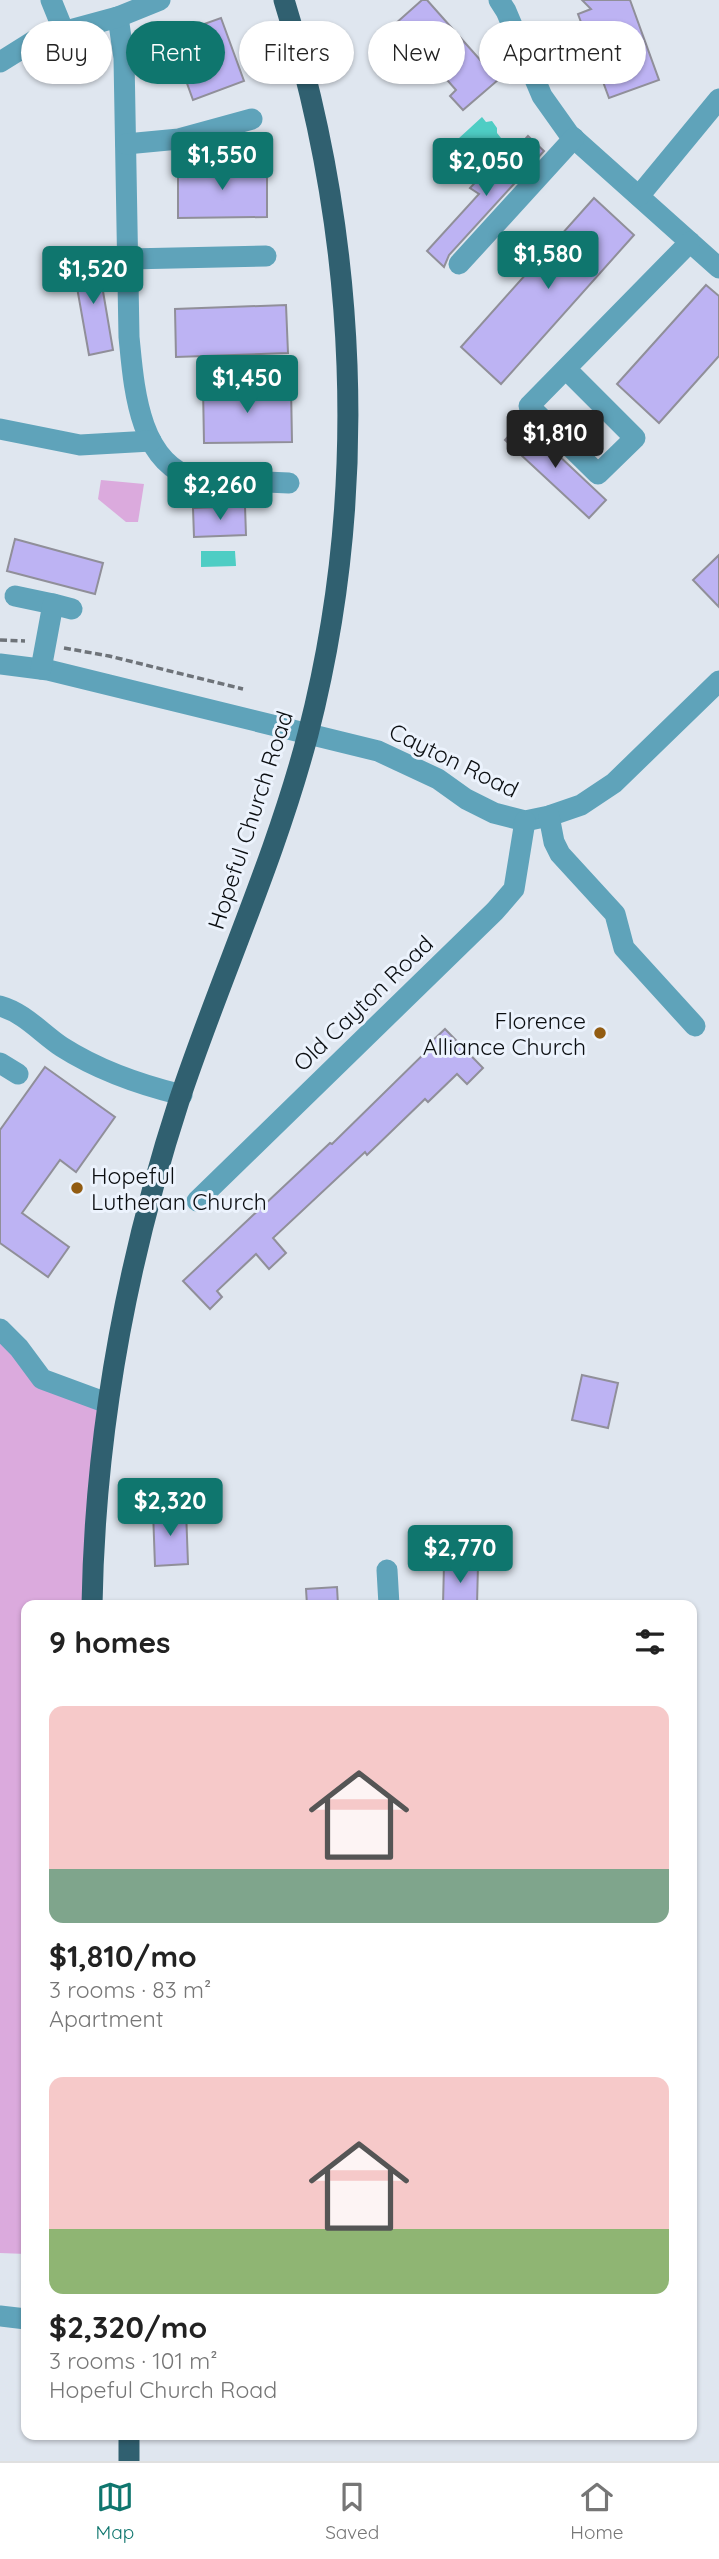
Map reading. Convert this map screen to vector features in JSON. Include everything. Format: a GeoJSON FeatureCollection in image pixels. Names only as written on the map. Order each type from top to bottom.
{"type":"FeatureCollection","features":[{"type":"Feature","properties":{"kind":"main road","name":"Hopeful Church Road"},"geometry":{"type":"LineString","coordinates":[[92,1600],[96,1522],[107,1404],[145,1218],[181,1095],[275,844],[308,733],[330,628],[342,536],[348,444],[347,351],[340,259],[322,145],[301,54],[284,0]]}},
{"type":"Feature","properties":{"kind":"main road"},"geometry":{"type":"LineString","coordinates":[[129,2440],[129,2461]]}},
{"type":"Feature","properties":{"kind":"street"},"geometry":{"type":"LineString","coordinates":[[51,0],[60,21]]}},
{"type":"Feature","properties":{"kind":"street"},"geometry":{"type":"LineString","coordinates":[[104,21],[160,0]]}},
{"type":"Feature","properties":{"kind":"street"},"geometry":{"type":"LineString","coordinates":[[509,4],[542,96],[555,116],[575,138],[719,268]]}},
{"type":"Feature","properties":{"kind":"street"},"geometry":{"type":"LineString","coordinates":[[118,17],[124,58],[130,337],[134,379],[145,426],[151,441],[168,466],[187,477],[289,483]]}},
{"type":"Feature","properties":{"kind":"street"},"geometry":{"type":"LineString","coordinates":[[0,62],[21,49]]}},
{"type":"Feature","properties":{"kind":"street"},"geometry":{"type":"LineString","coordinates":[[639,196],[719,99]]}},
{"type":"Feature","properties":{"kind":"street"},"geometry":{"type":"LineString","coordinates":[[126,144],[179,139],[252,119]]}},
{"type":"Feature","properties":{"kind":"street"},"geometry":{"type":"LineString","coordinates":[[460,264],[575,138]]}},
{"type":"Feature","properties":{"kind":"street"},"geometry":{"type":"LineString","coordinates":[[566,369],[635,438],[598,474],[529,406],[690,242]]}},
{"type":"Feature","properties":{"kind":"street"},"geometry":{"type":"LineString","coordinates":[[128,259],[266,256]]}},
{"type":"Feature","properties":{"kind":"street"},"geometry":{"type":"LineString","coordinates":[[0,429],[80,445],[151,441]]}},
{"type":"Feature","properties":{"kind":"street"},"geometry":{"type":"LineString","coordinates":[[15,596],[63,606],[46,644],[41,669]]}},
{"type":"Feature","properties":{"kind":"street","name":"Cayton Road"},"geometry":{"type":"LineString","coordinates":[[0,664],[41,669],[378,751],[438,779],[466,799],[494,813],[525,821],[581,805],[614,783],[719,681]]}},
{"type":"Feature","properties":{"kind":"street"},"geometry":{"type":"LineString","coordinates":[[549,816],[554,842],[560,854],[615,914],[624,948],[695,1026]]}},
{"type":"Feature","properties":{"kind":"street","name":"Old Cayton Road"},"geometry":{"type":"LineString","coordinates":[[198,1201],[495,911],[513,889],[525,821]]}},
{"type":"Feature","properties":{"kind":"street"},"geometry":{"type":"LineString","coordinates":[[0,1006],[22,1015],[62,1047],[137,1084],[181,1095]]}},
{"type":"Feature","properties":{"kind":"street"},"geometry":{"type":"LineString","coordinates":[[0,1329],[19,1348],[42,1379],[107,1404]]}},
{"type":"Feature","properties":{"kind":"street"},"geometry":{"type":"LineString","coordinates":[[387,1570],[388,1600]]}},
{"type":"Feature","properties":{"kind":"street"},"geometry":{"type":"LineString","coordinates":[[0,2316],[21,2318]]}},
{"type":"Feature","properties":{"kind":"path"},"geometry":{"type":"LineString","coordinates":[[0,640],[27,641],[109,656],[243,689]]}},
{"type":"Feature","properties":{"kind":"shaded area"},"geometry":{"type":"Polygon","coordinates":[[[482,117],[486,122],[492,121],[501,138],[476,161],[472,157],[463,157],[458,150],[462,143],[458,139],[482,117]]]}},
{"type":"Feature","properties":{"kind":"shaded area"},"geometry":{"type":"Polygon","coordinates":[[[101,480],[144,484],[138,522],[126,522],[98,499],[101,480]]]}},
{"type":"Feature","properties":{"kind":"shaded area"},"geometry":{"type":"Polygon","coordinates":[[[201,551],[235,551],[236,566],[201,567],[201,551]]]}},
{"type":"Feature","properties":{"kind":"shaded area"},"geometry":{"type":"Polygon","coordinates":[[[0,1333],[42,1379],[107,1403],[92,1600],[21,1600],[21,2254],[0,2253],[0,1333]]]}},
{"type":"Feature","properties":{"kind":"building"},"geometry":{"type":"Polygon","coordinates":[[[422,0],[427,0],[446,21],[398,21],[422,0]]]}},
{"type":"Feature","properties":{"kind":"building"},"geometry":{"type":"Polygon","coordinates":[[[582,0],[630,0],[638,21],[581,21],[578,14],[591,9],[582,0]]]}},
{"type":"Feature","properties":{"kind":"building"},"geometry":{"type":"Polygon","coordinates":[[[225,29],[239,67],[239,83],[193,100],[187,84],[225,84],[225,29]]]}},
{"type":"Feature","properties":{"kind":"building"},"geometry":{"type":"Polygon","coordinates":[[[465,43],[479,59],[479,84],[493,84],[463,110],[450,96],[456,90],[451,84],[465,84],[465,43]]]}},
{"type":"Feature","properties":{"kind":"building"},"geometry":{"type":"Polygon","coordinates":[[[646,44],[659,80],[609,98],[604,84],[646,84],[646,44]]]}},
{"type":"Feature","properties":{"kind":"building"},"geometry":{"type":"Polygon","coordinates":[[[528,136],[544,151],[449,255],[444,267],[427,251],[479,194],[470,188],[483,174],[490,178],[528,136]]]}},
{"type":"Feature","properties":{"kind":"building"},"geometry":{"type":"Polygon","coordinates":[[[267,165],[267,217],[178,218],[178,166],[267,165]]]}},
{"type":"Feature","properties":{"kind":"building"},"geometry":{"type":"Polygon","coordinates":[[[594,198],[634,235],[501,384],[461,347],[594,198]]]}},
{"type":"Feature","properties":{"kind":"building"},"geometry":{"type":"Polygon","coordinates":[[[97,256],[113,350],[89,355],[73,265],[97,256]]]}},
{"type":"Feature","properties":{"kind":"building"},"geometry":{"type":"Polygon","coordinates":[[[706,285],[719,296],[719,356],[659,423],[617,384],[706,285]]]}},
{"type":"Feature","properties":{"kind":"building"},"geometry":{"type":"Polygon","coordinates":[[[286,305],[288,353],[176,357],[175,309],[286,305]]]}},
{"type":"Feature","properties":{"kind":"building"},"geometry":{"type":"Polygon","coordinates":[[[291,386],[292,442],[204,443],[203,387],[291,386]]]}},
{"type":"Feature","properties":{"kind":"building"},"geometry":{"type":"Polygon","coordinates":[[[522,421],[606,500],[589,518],[505,440],[522,421]]]}},
{"type":"Feature","properties":{"kind":"building"},"geometry":{"type":"Polygon","coordinates":[[[245,506],[246,535],[194,537],[193,508],[245,506]]]}},
{"type":"Feature","properties":{"kind":"building"},"geometry":{"type":"Polygon","coordinates":[[[15,539],[103,563],[95,594],[7,571],[15,539]]]}},
{"type":"Feature","properties":{"kind":"building"},"geometry":{"type":"Polygon","coordinates":[[[719,555],[719,607],[693,580],[719,555]]]}},
{"type":"Feature","properties":{"kind":"building"},"geometry":{"type":"Polygon","coordinates":[[[445,1029],[483,1068],[467,1084],[457,1074],[428,1102],[425,1099],[367,1155],[365,1152],[273,1238],[286,1253],[269,1269],[256,1254],[217,1291],[222,1297],[210,1309],[183,1281],[332,1144],[434,1044],[431,1042],[445,1029]]]}},
{"type":"Feature","properties":{"kind":"building","name":"Hopeful Lutheran Church"},"geometry":{"type":"Polygon","coordinates":[[[45,1067],[115,1117],[76,1172],[60,1160],[22,1213],[69,1247],[48,1277],[0,1243],[0,1130],[45,1067]]]}},
{"type":"Feature","properties":{"kind":"building"},"geometry":{"type":"Polygon","coordinates":[[[582,1375],[618,1383],[608,1428],[572,1420],[582,1375]]]}},
{"type":"Feature","properties":{"kind":"building"},"geometry":{"type":"Polygon","coordinates":[[[186,1510],[188,1564],[155,1566],[153,1511],[186,1510]]]}},
{"type":"Feature","properties":{"kind":"building"},"geometry":{"type":"Polygon","coordinates":[[[444,1564],[478,1565],[477,1600],[443,1600],[444,1564]]]}},
{"type":"Feature","properties":{"kind":"building"},"geometry":{"type":"Polygon","coordinates":[[[337,1587],[338,1600],[307,1600],[306,1589],[337,1587]]]}},
{"type":"Feature","properties":{"kind":"place","name":"Florence Alliance Church"},"geometry":{"type":"Point","coordinates":[600,1033]}},
{"type":"Feature","properties":{"kind":"place","name":"Hopeful Lutheran Church"},"geometry":{"type":"Point","coordinates":[77,1188]}}]}
